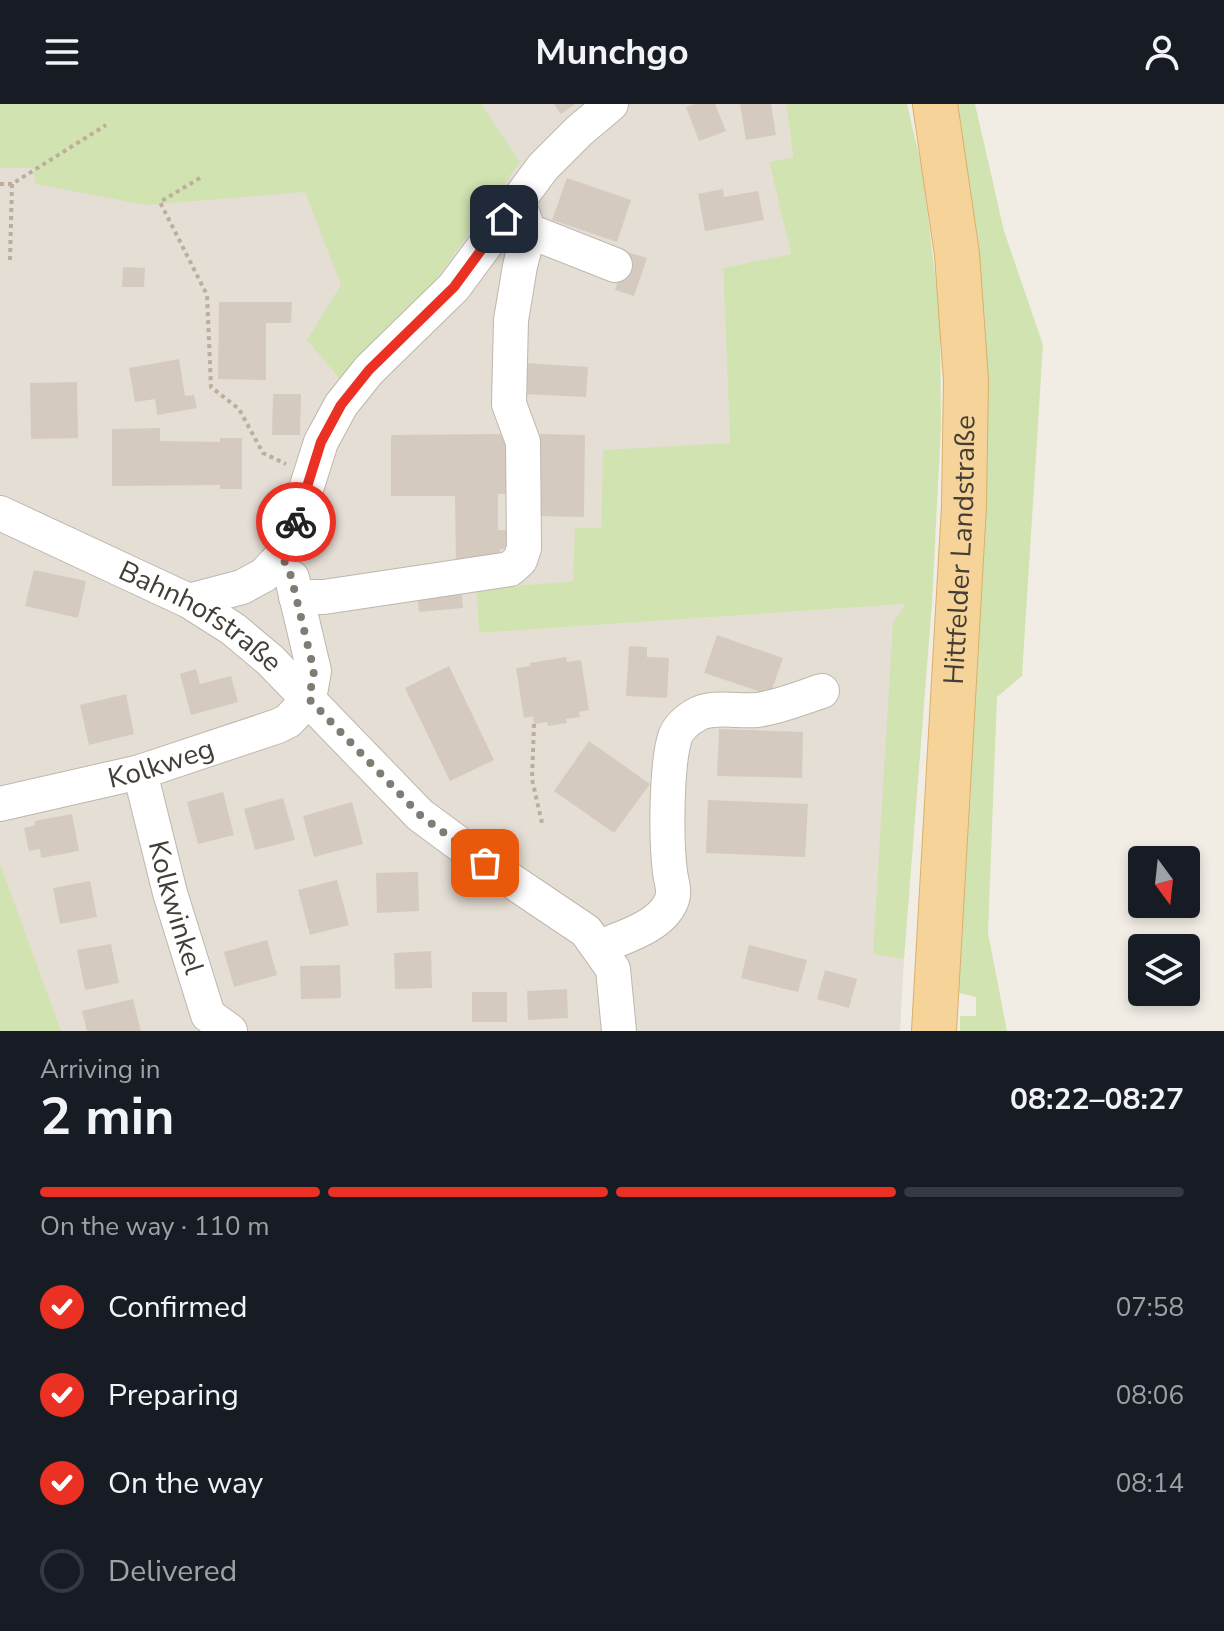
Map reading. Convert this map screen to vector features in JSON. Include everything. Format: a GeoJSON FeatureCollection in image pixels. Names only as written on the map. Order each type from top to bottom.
{"type":"FeatureCollection","features":[{"type":"Feature","properties":{"kind":"main road","name":"Hittfelder Landstraße"},"geometry":{"type":"LineString","coordinates":[[935,104],[957,254],[966,380],[964,506],[938,1019]]}},
{"type":"Feature","properties":{"kind":"street"},"geometry":{"type":"LineString","coordinates":[[189,601],[242,587],[264,575],[282,556],[321,442],[341,405],[369,370],[454,287],[517,200],[579,131],[611,104]]}},
{"type":"Feature","properties":{"kind":"street"},"geometry":{"type":"LineString","coordinates":[[296,597],[324,597],[510,569],[520,560],[524,548],[523,442],[509,404],[511,320],[529,231],[517,200]]}},
{"type":"Feature","properties":{"kind":"street"},"geometry":{"type":"LineString","coordinates":[[529,231],[615,265]]}},
{"type":"Feature","properties":{"kind":"street","name":"Bahnhofstraße"},"geometry":{"type":"LineString","coordinates":[[0,513],[189,601],[233,629],[261,652],[420,815],[586,931],[613,969],[619,1031]]}},
{"type":"Feature","properties":{"kind":"street"},"geometry":{"type":"LineString","coordinates":[[282,556],[296,597],[314,671],[309,699]]}},
{"type":"Feature","properties":{"kind":"street"},"geometry":{"type":"LineString","coordinates":[[600,947],[641,929],[661,915],[671,902],[674,889],[669,872],[668,782],[676,735],[682,726],[699,713],[756,710],[822,691]]}},
{"type":"Feature","properties":{"kind":"street","name":"Kolkweg"},"geometry":{"type":"LineString","coordinates":[[0,804],[140,772],[278,726],[288,721],[309,699]]}},
{"type":"Feature","properties":{"kind":"street","name":"Kolkwinkel"},"geometry":{"type":"LineString","coordinates":[[140,772],[170,893],[208,1015],[230,1031]]}},
{"type":"Feature","properties":{"kind":"path"},"geometry":{"type":"LineString","coordinates":[[0,184],[12,184],[106,125]]}},
{"type":"Feature","properties":{"kind":"path"},"geometry":{"type":"LineString","coordinates":[[200,178],[160,202],[207,295],[211,387],[239,409],[263,453],[310,476]]}},
{"type":"Feature","properties":{"kind":"path"},"geometry":{"type":"LineString","coordinates":[[10,260],[12,184]]}},
{"type":"Feature","properties":{"kind":"path"},"geometry":{"type":"LineString","coordinates":[[534,724],[532,779],[542,823]]}},
{"type":"Feature","properties":{"kind":"shaded area"},"geometry":{"type":"Polygon","coordinates":[[[0,104],[786,104],[793,158],[769,162],[791,254],[723,268],[730,443],[603,451],[601,529],[573,581],[476,589],[479,633],[907,604],[873,953],[904,959],[900,1031],[0,1031],[0,104]]]}},
{"type":"Feature","properties":{"kind":"green space"},"geometry":{"type":"Polygon","coordinates":[[[0,104],[481,104],[520,162],[430,288],[344,384],[307,340],[341,285],[305,192],[146,205],[36,184],[33,168],[0,168],[0,104]]]}},
{"type":"Feature","properties":{"kind":"green space"},"geometry":{"type":"Polygon","coordinates":[[[786,104],[907,104],[922,168],[940,316],[941,426],[932,603],[904,959],[873,954],[893,622],[906,604],[479,633],[476,589],[573,581],[575,528],[601,528],[603,450],[730,443],[723,268],[791,254],[769,162],[793,157],[786,104]]]}},
{"type":"Feature","properties":{"kind":"green space"},"geometry":{"type":"Polygon","coordinates":[[[949,104],[975,104],[1004,231],[1043,345],[1022,676],[997,697],[988,933],[1007,1031],[960,1031],[960,1016],[976,1016],[976,997],[955,992],[949,104]]]}},
{"type":"Feature","properties":{"kind":"green space"},"geometry":{"type":"Polygon","coordinates":[[[0,864],[61,1031],[0,1031],[0,864]]]}},
{"type":"Feature","properties":{"kind":"building"},"geometry":{"type":"Polygon","coordinates":[[[554,104],[575,104],[561,114],[554,104]]]}},
{"type":"Feature","properties":{"kind":"building"},"geometry":{"type":"Polygon","coordinates":[[[715,104],[726,131],[699,141],[686,107],[715,104]]]}},
{"type":"Feature","properties":{"kind":"building"},"geometry":{"type":"Polygon","coordinates":[[[740,104],[771,104],[776,135],[746,140],[740,104]]]}},
{"type":"Feature","properties":{"kind":"building"},"geometry":{"type":"Polygon","coordinates":[[[567,178],[631,200],[617,242],[552,220],[567,178]]]}},
{"type":"Feature","properties":{"kind":"building"},"geometry":{"type":"Polygon","coordinates":[[[723,189],[724,197],[758,191],[764,220],[705,231],[698,194],[723,189]]]}},
{"type":"Feature","properties":{"kind":"building"},"geometry":{"type":"Polygon","coordinates":[[[627,252],[647,258],[634,296],[615,290],[627,252]]]}},
{"type":"Feature","properties":{"kind":"building"},"geometry":{"type":"Polygon","coordinates":[[[123,267],[145,268],[144,287],[122,287],[123,267]]]}},
{"type":"Feature","properties":{"kind":"building"},"geometry":{"type":"Polygon","coordinates":[[[219,302],[292,302],[291,323],[266,323],[266,380],[218,379],[219,302]]]}},
{"type":"Feature","properties":{"kind":"building"},"geometry":{"type":"Polygon","coordinates":[[[179,359],[185,396],[194,395],[197,408],[157,415],[155,399],[135,402],[129,368],[179,359]]]}},
{"type":"Feature","properties":{"kind":"building"},"geometry":{"type":"Polygon","coordinates":[[[526,363],[588,367],[586,397],[524,394],[526,363]]]}},
{"type":"Feature","properties":{"kind":"building"},"geometry":{"type":"Polygon","coordinates":[[[77,382],[78,438],[31,439],[30,383],[77,382]]]}},
{"type":"Feature","properties":{"kind":"building"},"geometry":{"type":"Polygon","coordinates":[[[273,394],[301,394],[300,435],[272,435],[273,394]]]}},
{"type":"Feature","properties":{"kind":"building"},"geometry":{"type":"Polygon","coordinates":[[[160,428],[160,441],[220,442],[220,438],[242,438],[242,489],[220,489],[220,485],[112,486],[112,429],[160,428]]]}},
{"type":"Feature","properties":{"kind":"building"},"geometry":{"type":"Polygon","coordinates":[[[507,434],[507,494],[498,494],[498,530],[511,530],[511,549],[500,549],[500,565],[456,565],[455,496],[391,496],[391,435],[507,434]]]}},
{"type":"Feature","properties":{"kind":"building"},"geometry":{"type":"Polygon","coordinates":[[[540,434],[585,435],[584,517],[538,516],[540,434]]]}},
{"type":"Feature","properties":{"kind":"building"},"geometry":{"type":"Polygon","coordinates":[[[34,570],[86,581],[78,618],[25,606],[34,570]]]}},
{"type":"Feature","properties":{"kind":"building"},"geometry":{"type":"Polygon","coordinates":[[[461,587],[463,608],[419,612],[417,590],[461,587]]]}},
{"type":"Feature","properties":{"kind":"building"},"geometry":{"type":"Polygon","coordinates":[[[717,635],[783,658],[770,695],[704,673],[717,635]]]}},
{"type":"Feature","properties":{"kind":"building"},"geometry":{"type":"Polygon","coordinates":[[[629,646],[647,647],[647,657],[669,658],[667,698],[626,696],[629,646]]]}},
{"type":"Feature","properties":{"kind":"building"},"geometry":{"type":"Polygon","coordinates":[[[566,657],[567,662],[581,660],[589,710],[579,712],[580,717],[566,719],[567,723],[548,726],[547,722],[534,724],[533,716],[524,718],[516,668],[566,657]]]}},
{"type":"Feature","properties":{"kind":"building"},"geometry":{"type":"Polygon","coordinates":[[[449,666],[494,760],[450,781],[405,688],[449,666]]]}},
{"type":"Feature","properties":{"kind":"building"},"geometry":{"type":"Polygon","coordinates":[[[196,669],[200,684],[231,676],[238,702],[191,715],[180,674],[196,669]]]}},
{"type":"Feature","properties":{"kind":"building"},"geometry":{"type":"Polygon","coordinates":[[[126,694],[134,734],[89,745],[80,705],[126,694]]]}},
{"type":"Feature","properties":{"kind":"building"},"geometry":{"type":"Polygon","coordinates":[[[719,729],[803,732],[802,778],[717,776],[719,729]]]}},
{"type":"Feature","properties":{"kind":"building"},"geometry":{"type":"Polygon","coordinates":[[[589,741],[650,784],[614,833],[554,791],[589,741]]]}},
{"type":"Feature","properties":{"kind":"building"},"geometry":{"type":"Polygon","coordinates":[[[223,792],[234,835],[198,844],[187,802],[223,792]]]}},
{"type":"Feature","properties":{"kind":"building"},"geometry":{"type":"Polygon","coordinates":[[[283,798],[295,840],[255,850],[244,809],[283,798]]]}},
{"type":"Feature","properties":{"kind":"building"},"geometry":{"type":"Polygon","coordinates":[[[708,800],[808,804],[805,857],[706,853],[708,800]]]}},
{"type":"Feature","properties":{"kind":"building"},"geometry":{"type":"Polygon","coordinates":[[[352,802],[363,844],[314,857],[303,816],[352,802]]]}},
{"type":"Feature","properties":{"kind":"building"},"geometry":{"type":"Polygon","coordinates":[[[72,814],[79,851],[41,858],[40,849],[29,851],[24,828],[35,825],[35,821],[72,814]]]}},
{"type":"Feature","properties":{"kind":"building"},"geometry":{"type":"Polygon","coordinates":[[[418,872],[419,911],[377,913],[376,873],[418,872]]]}},
{"type":"Feature","properties":{"kind":"building"},"geometry":{"type":"Polygon","coordinates":[[[337,880],[349,925],[310,935],[298,890],[337,880]]]}},
{"type":"Feature","properties":{"kind":"building"},"geometry":{"type":"Polygon","coordinates":[[[90,881],[97,917],[60,924],[53,888],[90,881]]]}},
{"type":"Feature","properties":{"kind":"building"},"geometry":{"type":"Polygon","coordinates":[[[267,940],[277,975],[234,987],[224,952],[267,940]]]}},
{"type":"Feature","properties":{"kind":"building"},"geometry":{"type":"Polygon","coordinates":[[[111,944],[119,983],[85,990],[77,950],[111,944]]]}},
{"type":"Feature","properties":{"kind":"building"},"geometry":{"type":"Polygon","coordinates":[[[749,945],[807,960],[798,992],[741,978],[749,945]]]}},
{"type":"Feature","properties":{"kind":"building"},"geometry":{"type":"Polygon","coordinates":[[[431,951],[432,988],[395,989],[394,953],[431,951]]]}},
{"type":"Feature","properties":{"kind":"building"},"geometry":{"type":"Polygon","coordinates":[[[340,965],[341,998],[301,999],[300,966],[340,965]]]}},
{"type":"Feature","properties":{"kind":"building"},"geometry":{"type":"Polygon","coordinates":[[[825,970],[857,979],[849,1008],[817,999],[825,970]]]}},
{"type":"Feature","properties":{"kind":"building"},"geometry":{"type":"Polygon","coordinates":[[[567,989],[568,1018],[528,1020],[527,991],[567,989]]]}},
{"type":"Feature","properties":{"kind":"building"},"geometry":{"type":"Polygon","coordinates":[[[472,992],[507,992],[507,1022],[472,1022],[472,992]]]}},
{"type":"Feature","properties":{"kind":"building"},"geometry":{"type":"Polygon","coordinates":[[[133,999],[141,1031],[87,1031],[82,1011],[133,999]]]}},
{"type":"Feature","properties":{"kind":"way so far"},"geometry":{"type":"LineString","coordinates":[[296,522],[282,556],[291,576],[314,671],[309,699],[420,815],[485,863]]}},
{"type":"Feature","properties":{"kind":"route"},"geometry":{"type":"LineString","coordinates":[[296,522],[321,442],[341,405],[369,370],[454,287],[504,219]]}}]}
